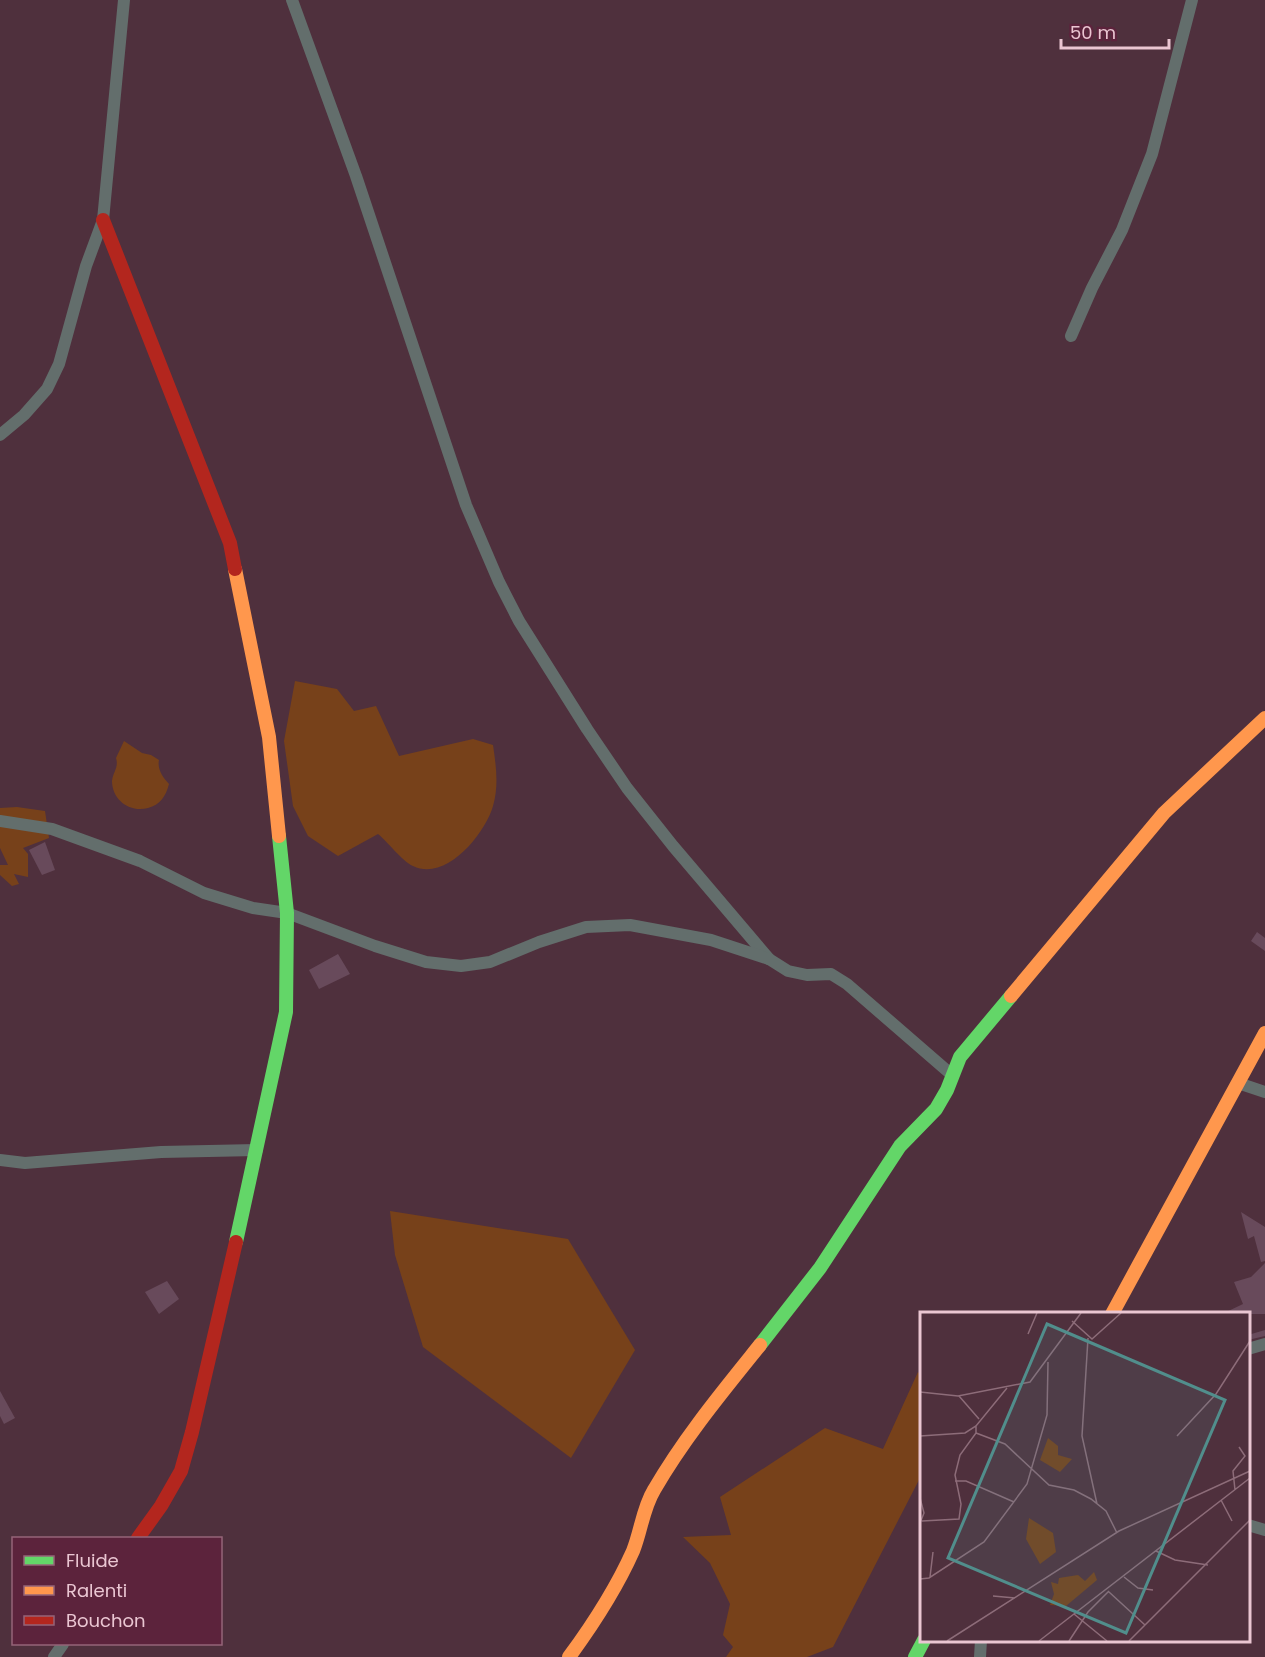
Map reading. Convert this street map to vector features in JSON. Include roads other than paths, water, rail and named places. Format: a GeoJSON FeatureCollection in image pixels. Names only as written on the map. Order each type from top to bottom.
{"type":"FeatureCollection","features":[{"type":"Feature","properties":{"kind":"street"},"geometry":{"type":"LineString","coordinates":[[0,435],[24,415],[46,389],[59,363],[86,266],[103,220],[124,0]]}},
{"type":"Feature","properties":{"kind":"street"},"geometry":{"type":"LineString","coordinates":[[292,0],[356,176],[466,504],[499,582],[519,621],[627,788],[769,959]]}},
{"type":"Feature","properties":{"kind":"street"},"geometry":{"type":"LineString","coordinates":[[1071,336],[1092,288],[1122,230],[1152,154],[1192,0]]}},
{"type":"Feature","properties":{"kind":"street"},"geometry":{"type":"LineString","coordinates":[[103,220],[230,543],[269,737],[287,913],[286,1012],[257,1150],[181,1471],[139,1537]]}},
{"type":"Feature","properties":{"kind":"street"},"geometry":{"type":"LineString","coordinates":[[569,1657],[589,1631],[621,1578],[654,1490],[712,1405],[820,1268],[900,1146],[936,1108],[960,1057],[1131,851],[1186,792],[1265,718]]}},
{"type":"Feature","properties":{"kind":"street"},"geometry":{"type":"LineString","coordinates":[[0,821],[52,829],[140,861],[204,893],[253,908],[287,913],[375,946],[426,962],[461,966],[490,962],[539,942],[586,927],[630,925],[711,940],[769,959],[799,975],[831,974],[847,984],[952,1075]]}},
{"type":"Feature","properties":{"kind":"street"},"geometry":{"type":"LineString","coordinates":[[1113,1312],[1265,1033]]}},
{"type":"Feature","properties":{"kind":"street"},"geometry":{"type":"LineString","coordinates":[[1238,1083],[1265,1092]]}},
{"type":"Feature","properties":{"kind":"street"},"geometry":{"type":"LineString","coordinates":[[0,1160],[25,1163],[161,1152],[257,1150]]}},
{"type":"Feature","properties":{"kind":"street"},"geometry":{"type":"LineString","coordinates":[[1250,1348],[1265,1344]]}},
{"type":"Feature","properties":{"kind":"street"},"geometry":{"type":"LineString","coordinates":[[1250,1526],[1265,1530]]}},
{"type":"Feature","properties":{"kind":"street"},"geometry":{"type":"LineString","coordinates":[[915,1657],[923,1642]]}},
{"type":"Feature","properties":{"kind":"street"},"geometry":{"type":"LineString","coordinates":[[980,1657],[981,1642]]}}]}
